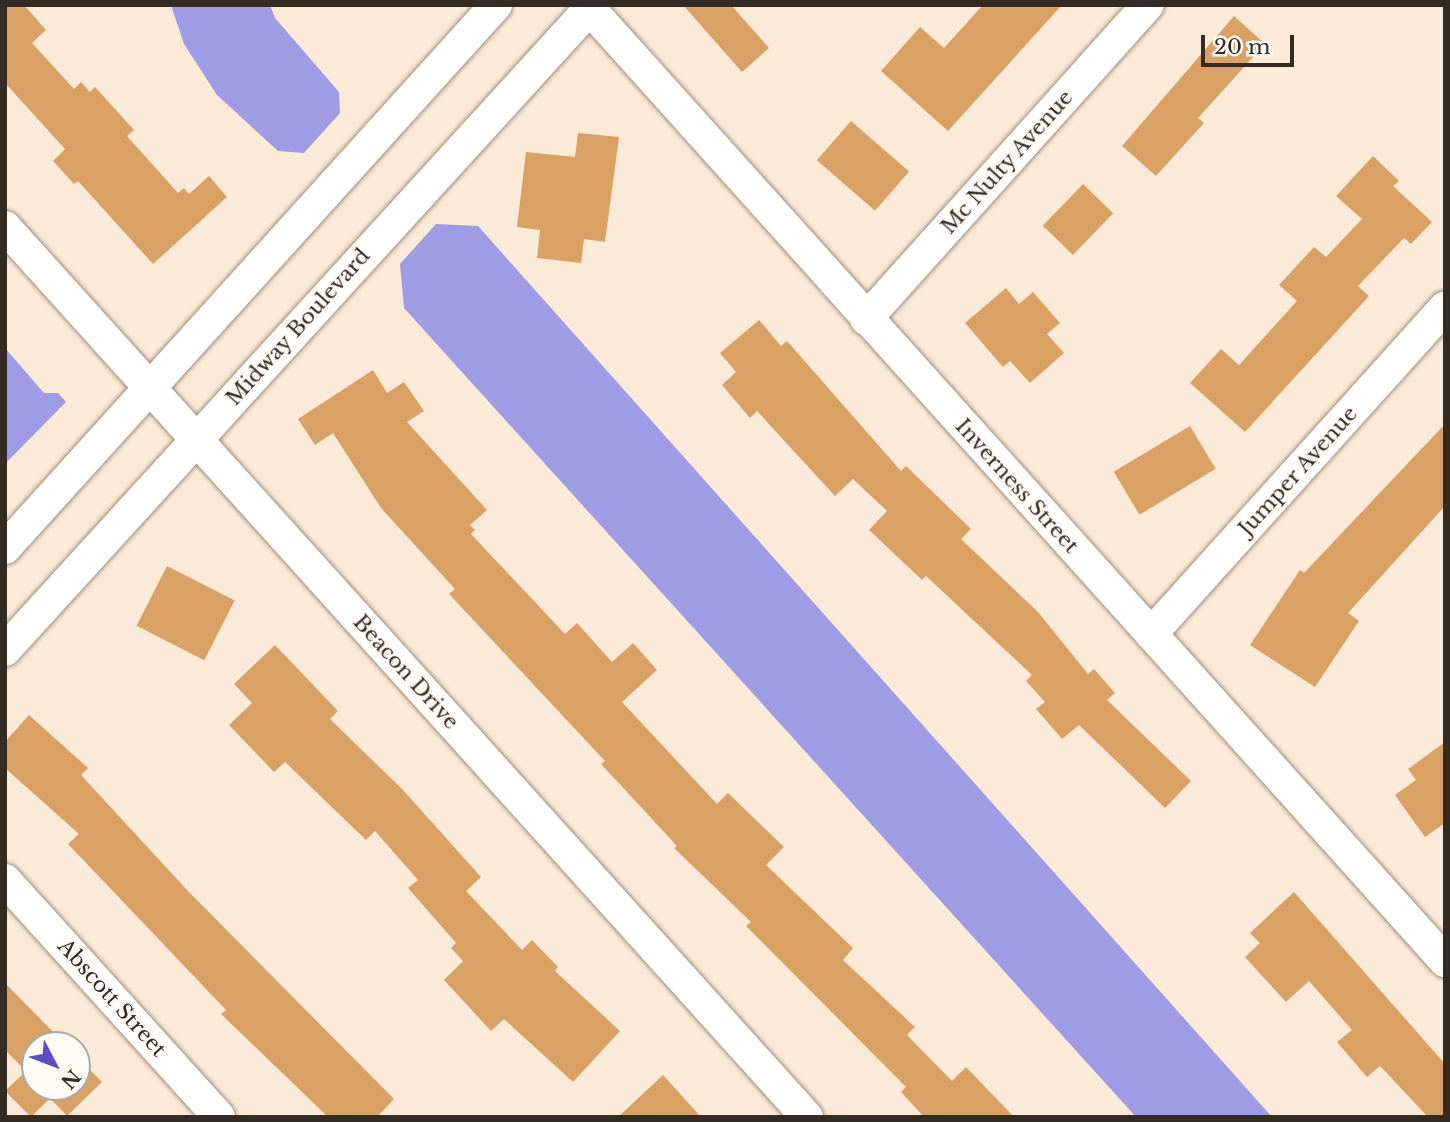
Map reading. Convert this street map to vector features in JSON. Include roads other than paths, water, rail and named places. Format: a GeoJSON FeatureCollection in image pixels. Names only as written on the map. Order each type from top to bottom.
{"type":"FeatureCollection","features":[{"type":"Feature","properties":{"kind":"street"},"geometry":{"type":"LineString","coordinates":[[5,548],[496,5]]}},
{"type":"Feature","properties":{"kind":"street","name":"Mc Nulty Avenue"},"geometry":{"type":"LineString","coordinates":[[866,318],[1148,5]]}},
{"type":"Feature","properties":{"kind":"street","name":"Inverness Street"},"geometry":{"type":"LineString","coordinates":[[592,7],[866,318],[1441,950]]}},
{"type":"Feature","properties":{"kind":"street","name":"Midway Boulevard"},"geometry":{"type":"LineString","coordinates":[[5,650],[592,7]]}},
{"type":"Feature","properties":{"kind":"street","name":"Beacon Drive"},"geometry":{"type":"LineString","coordinates":[[5,227],[807,1117]]}},
{"type":"Feature","properties":{"kind":"street","name":"Jumper Avenue"},"geometry":{"type":"LineString","coordinates":[[1151,634],[1445,308]]}},
{"type":"Feature","properties":{"kind":"street","name":"Abscott Street"},"geometry":{"type":"LineString","coordinates":[[5,880],[219,1117]]}}]}
